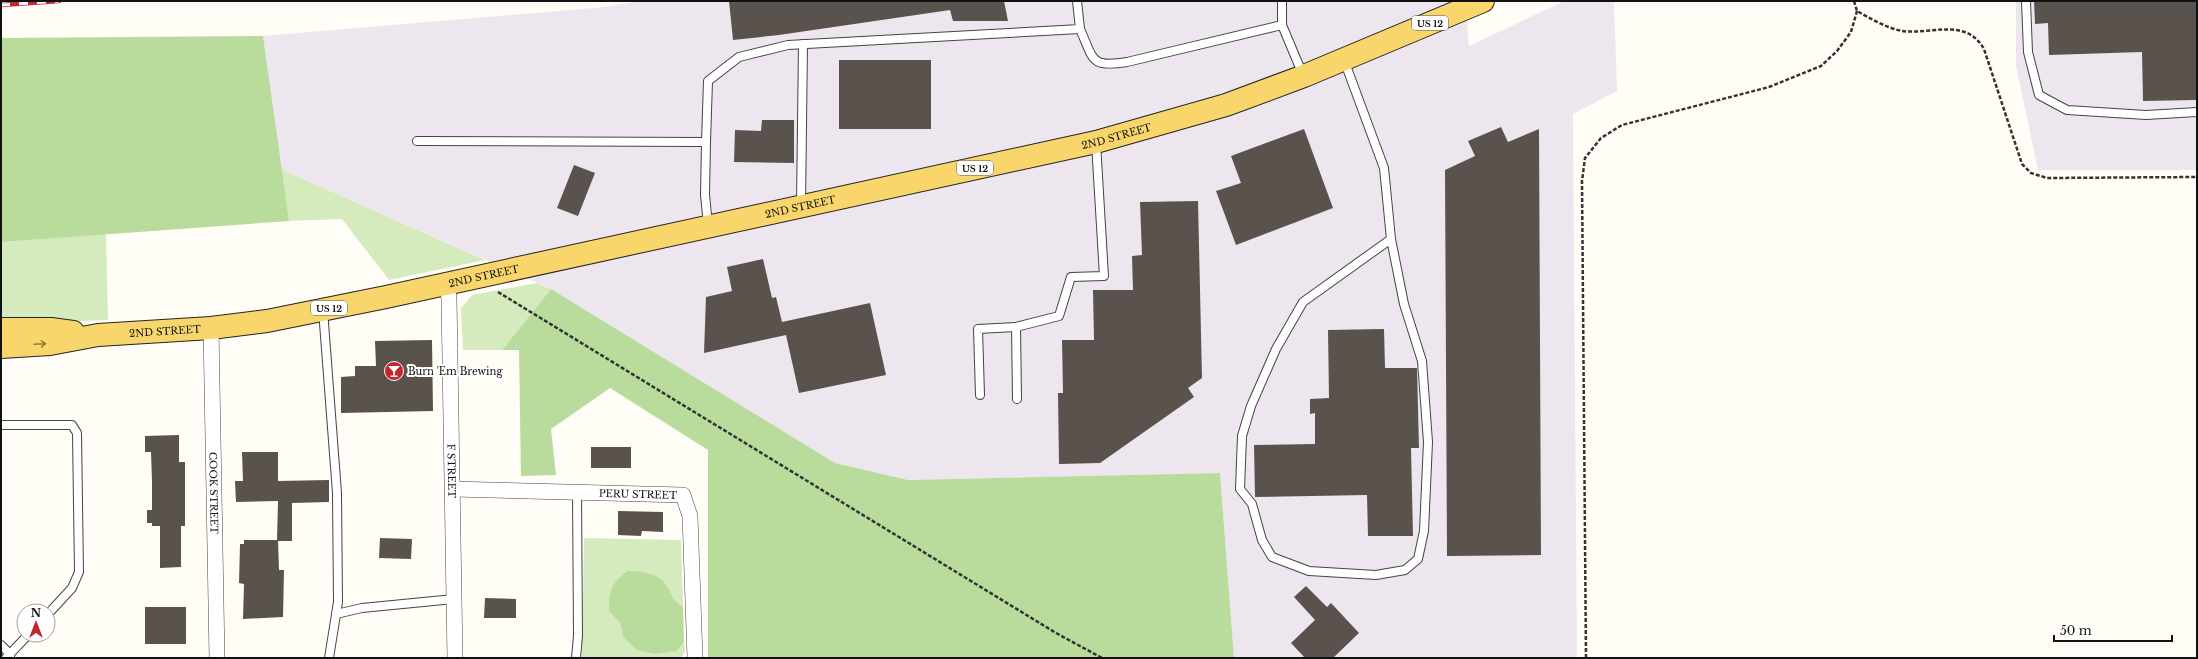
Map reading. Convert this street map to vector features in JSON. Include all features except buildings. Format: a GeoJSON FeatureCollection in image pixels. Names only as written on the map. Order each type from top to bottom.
{"type":"FeatureCollection","features":[{"type":"Feature","properties":{"kind":"main road","name":"2ND STREET"},"geometry":{"type":"LineString","coordinates":[[1,347],[50,344],[98,336],[211,328],[267,321],[447,284],[1096,142],[1226,105],[1304,76],[1483,1]]}},
{"type":"Feature","properties":{"kind":"main road","name":"2ND STREET"},"geometry":{"type":"LineString","coordinates":[[1,329],[51,329],[98,336]]}},
{"type":"Feature","properties":{"kind":"street","name":"F STREET"},"geometry":{"type":"LineString","coordinates":[[447,284],[453,490],[455,658]]}},
{"type":"Feature","properties":{"kind":"street","name":"COOK STREET"},"geometry":{"type":"LineString","coordinates":[[211,328],[217,658]]}},
{"type":"Feature","properties":{"kind":"street","name":"PERU STREET"},"geometry":{"type":"LineString","coordinates":[[453,490],[683,495],[690,516],[695,658]]}},
{"type":"Feature","properties":{"kind":"lane"},"geometry":{"type":"LineString","coordinates":[[1077,1],[1080,29],[1094,60],[1106,66],[1282,25]]}},
{"type":"Feature","properties":{"kind":"lane"},"geometry":{"type":"LineString","coordinates":[[1282,1],[1282,25],[1304,76]]}},
{"type":"Feature","properties":{"kind":"lane"},"geometry":{"type":"LineString","coordinates":[[2026,1],[2028,52],[2039,95],[2067,110],[2146,115],[2197,112]]}},
{"type":"Feature","properties":{"kind":"lane"},"geometry":{"type":"LineString","coordinates":[[708,226],[705,195],[708,81],[739,57],[788,45],[1080,29]]}},
{"type":"Feature","properties":{"kind":"lane"},"geometry":{"type":"LineString","coordinates":[[801,206],[803,44]]}},
{"type":"Feature","properties":{"kind":"lane"},"geometry":{"type":"LineString","coordinates":[[1344,59],[1384,168],[1391,239],[1404,304],[1422,361],[1428,442],[1424,531],[1418,559],[1405,570],[1376,575],[1308,571],[1272,557],[1262,540],[1252,504],[1240,489],[1242,436],[1251,406],[1276,349],[1303,302],[1391,239]]}},
{"type":"Feature","properties":{"kind":"lane"},"geometry":{"type":"LineString","coordinates":[[417,141],[706,142]]}},
{"type":"Feature","properties":{"kind":"lane"},"geometry":{"type":"LineString","coordinates":[[980,395],[978,329],[1016,327],[1059,316],[1071,277],[1104,276],[1096,142]]}},
{"type":"Feature","properties":{"kind":"lane"},"geometry":{"type":"LineString","coordinates":[[323,309],[337,493],[338,602],[329,658]]}},
{"type":"Feature","properties":{"kind":"lane"},"geometry":{"type":"LineString","coordinates":[[1016,327],[1017,399]]}},
{"type":"Feature","properties":{"kind":"lane"},"geometry":{"type":"LineString","coordinates":[[1,425],[68,424],[72,425],[77,433],[79,572],[72,588],[56,605]]}},
{"type":"Feature","properties":{"kind":"lane"},"geometry":{"type":"LineString","coordinates":[[576,658],[578,636],[577,492]]}},
{"type":"Feature","properties":{"kind":"lane"},"geometry":{"type":"LineString","coordinates":[[336,614],[362,608],[454,599]]}},
{"type":"Feature","properties":{"kind":"lane"},"geometry":{"type":"LineString","coordinates":[[1,645],[9,657],[21,643]]}},
{"type":"Feature","properties":{"kind":"path"},"geometry":{"type":"LineString","coordinates":[[1586,658],[1582,181],[1585,158],[1601,138],[1622,125],[1769,87],[1821,66],[1837,51],[1851,32],[1857,11],[1854,1]]}},
{"type":"Feature","properties":{"kind":"path"},"geometry":{"type":"LineString","coordinates":[[1857,11],[1873,20],[1902,31],[1958,29],[1978,39],[1984,49],[2022,164],[2032,173],[2047,178],[2197,177]]}},
{"type":"Feature","properties":{"kind":"path"},"geometry":{"type":"LineString","coordinates":[[474,277],[1056,633],[1102,658]]}},
{"type":"Feature","properties":{"kind":"shaded area"},"geometry":{"type":"Polygon","coordinates":[[[641,1],[1465,1],[1469,46],[1564,1],[1614,1],[1617,91],[1573,114],[1577,658],[1234,658],[1220,473],[908,480],[835,463],[551,289],[281,169],[263,36],[604,7],[641,1]]]}},
{"type":"Feature","properties":{"kind":"shaded area"},"geometry":{"type":"Polygon","coordinates":[[[2016,1],[2197,1],[2197,170],[2038,170],[2016,66],[2016,1]]]}},
{"type":"Feature","properties":{"kind":"green space"},"geometry":{"type":"Polygon","coordinates":[[[263,36],[289,221],[1,242],[1,38],[263,36]]]}},
{"type":"Feature","properties":{"kind":"green space"},"geometry":{"type":"Polygon","coordinates":[[[281,169],[485,260],[389,280],[342,219],[289,221],[281,169]]]}},
{"type":"Feature","properties":{"kind":"green space"},"geometry":{"type":"Polygon","coordinates":[[[106,234],[108,320],[1,324],[1,242],[106,234]]]}},
{"type":"Feature","properties":{"kind":"green space"},"geometry":{"type":"Polygon","coordinates":[[[537,283],[551,289],[502,350],[463,350],[461,308],[472,295],[537,283]]]}},
{"type":"Feature","properties":{"kind":"green space"},"geometry":{"type":"Polygon","coordinates":[[[551,289],[835,463],[908,480],[1220,473],[1234,658],[708,658],[708,450],[610,388],[551,429],[556,475],[521,476],[519,350],[502,350],[551,289]]]}},
{"type":"Feature","properties":{"kind":"green space"},"geometry":{"type":"Polygon","coordinates":[[[584,538],[681,540],[683,607],[673,602],[667,586],[620,622],[623,637],[677,651],[684,642],[685,651],[681,658],[582,658],[584,538]]]}},
{"type":"Feature","properties":{"kind":"green space"},"geometry":{"type":"Polygon","coordinates":[[[628,571],[645,572],[656,576],[665,583],[675,601],[683,607],[684,642],[677,651],[655,654],[637,650],[623,637],[620,622],[609,611],[609,604],[612,588],[622,575],[628,571]]]}},
{"type":"Feature","properties":{"kind":"railway"},"geometry":{"type":"LineString","coordinates":[[1,5],[59,1]]}},
{"type":"Feature","properties":{"kind":"place","name":"Burn 'Em Brewing"},"geometry":{"type":"Point","coordinates":[394,371]}}]}
